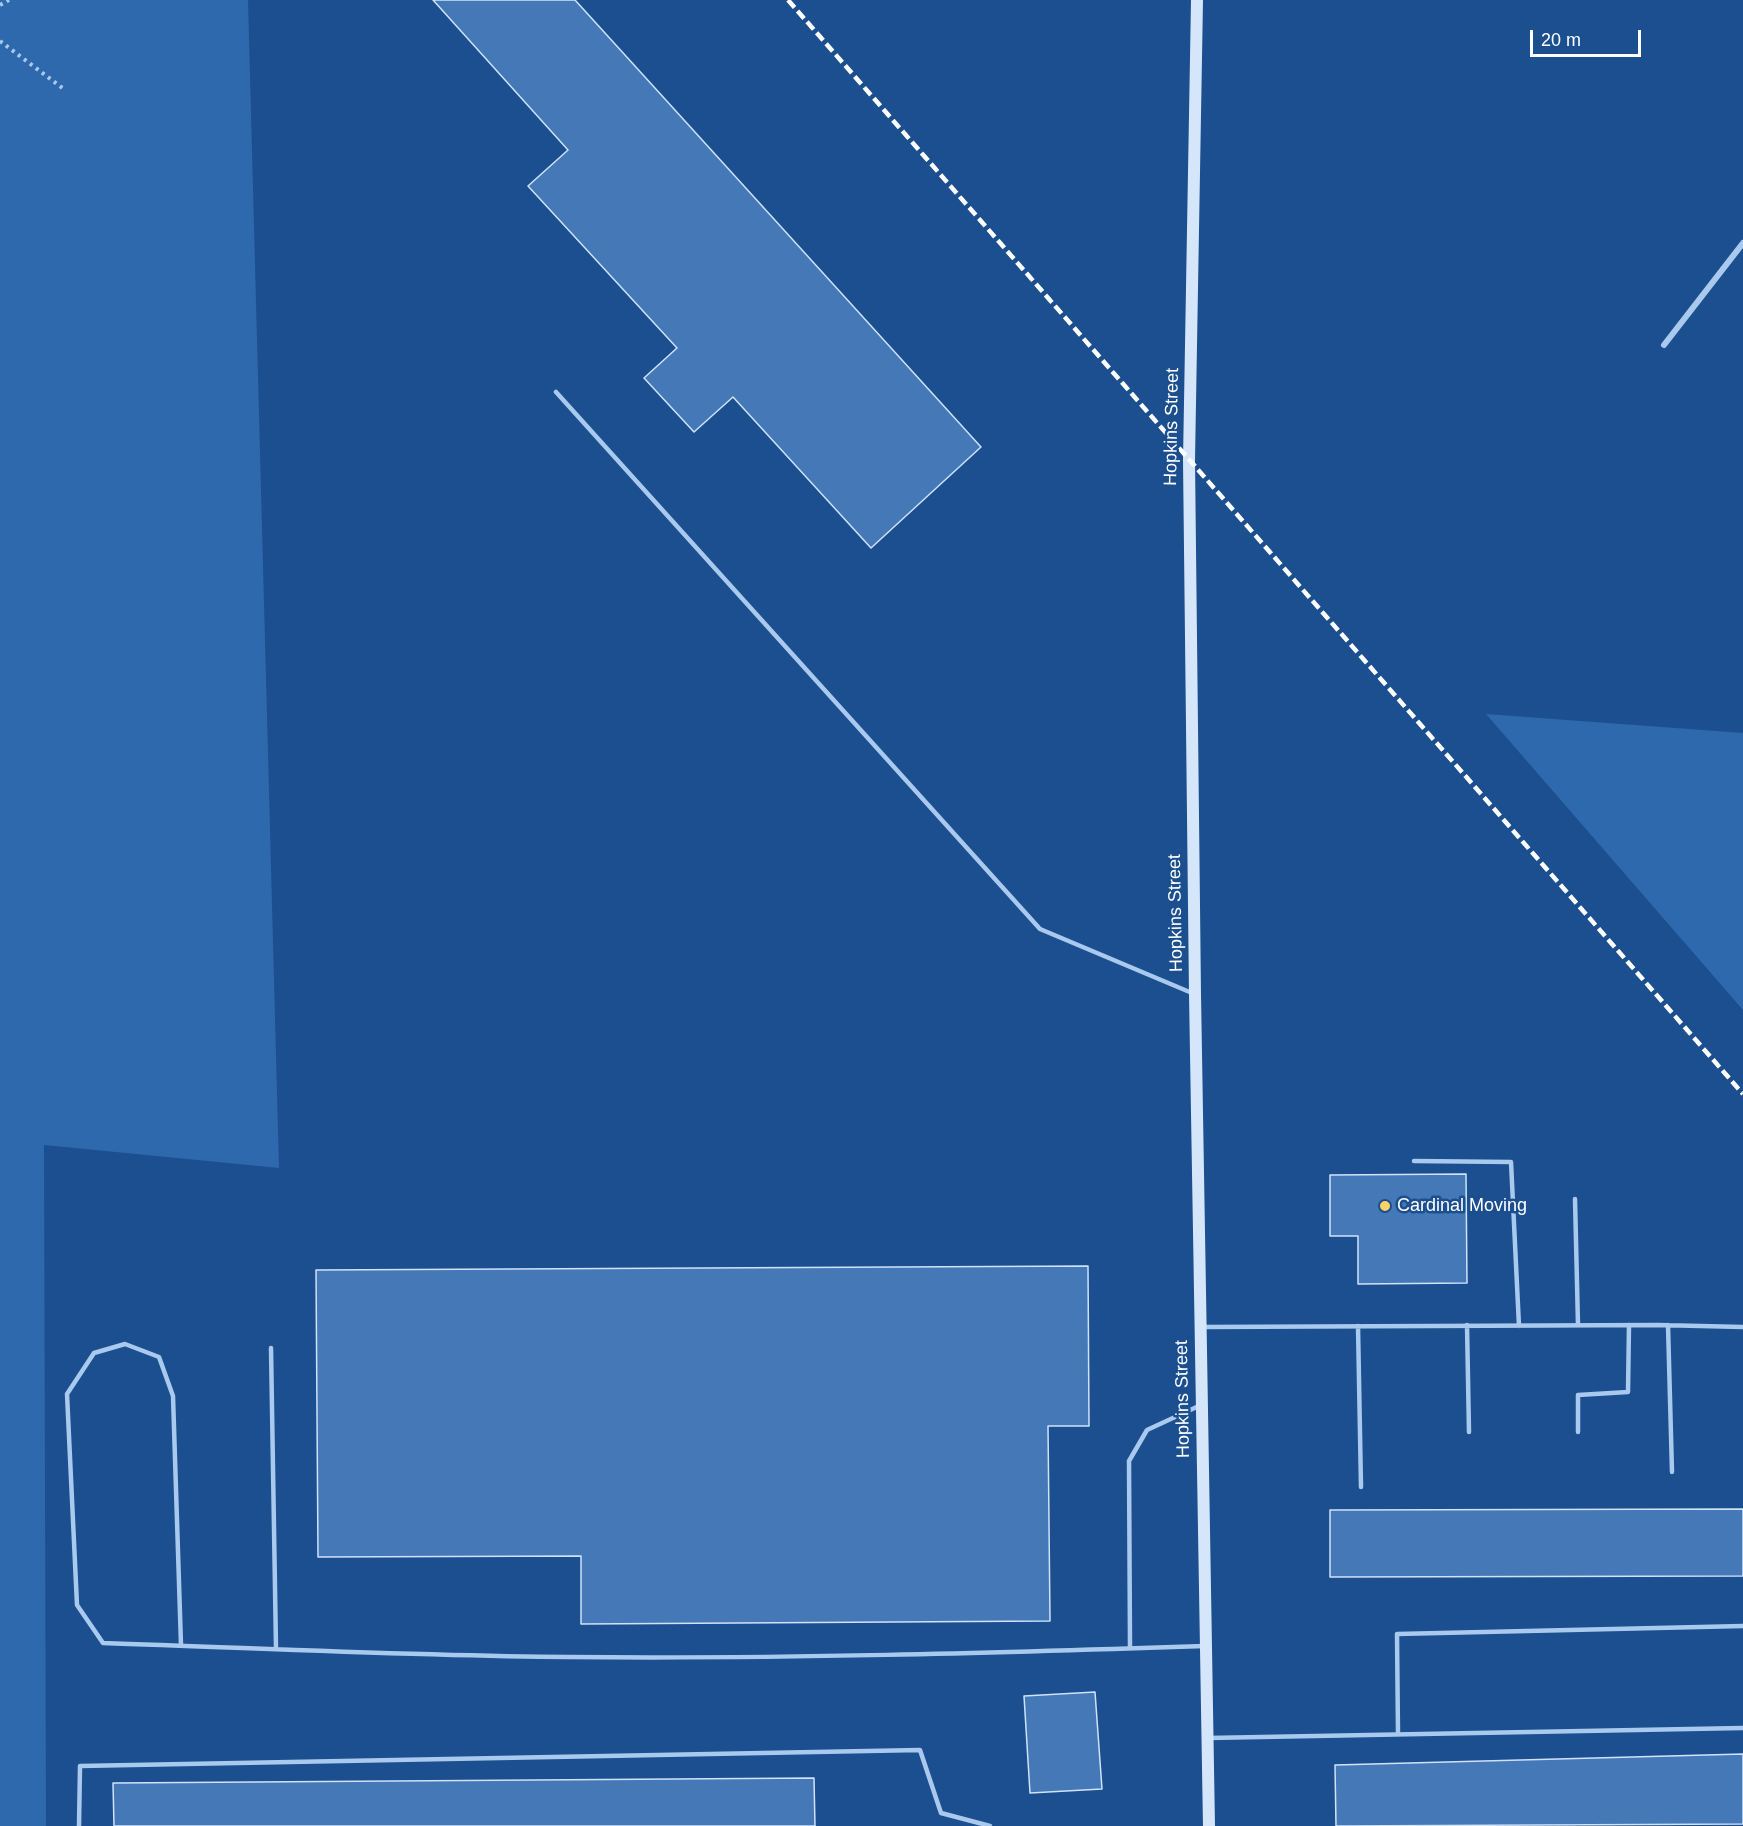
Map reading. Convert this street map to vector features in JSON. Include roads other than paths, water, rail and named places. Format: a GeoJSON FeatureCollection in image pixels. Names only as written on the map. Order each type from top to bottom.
{"type":"FeatureCollection","features":[{"type":"Feature","properties":{"kind":"main road","name":"Hopkins Street"},"geometry":{"type":"LineString","coordinates":[[1197,0],[1189,460],[1201,1405],[1209,1826]]}},
{"type":"Feature","properties":{"kind":"street"},"geometry":{"type":"LineString","coordinates":[[1664,345],[1743,243]]}},
{"type":"Feature","properties":{"kind":"lane"},"geometry":{"type":"LineString","coordinates":[[556,392],[1040,929],[1195,994]]}},
{"type":"Feature","properties":{"kind":"lane"},"geometry":{"type":"LineString","coordinates":[[1414,1161],[1511,1162],[1519,1326]]}},
{"type":"Feature","properties":{"kind":"lane"},"geometry":{"type":"LineString","coordinates":[[1575,1199],[1578,1325]]}},
{"type":"Feature","properties":{"kind":"lane"},"geometry":{"type":"LineString","coordinates":[[1200,1327],[1467,1325],[1743,1327]]}},
{"type":"Feature","properties":{"kind":"lane"},"geometry":{"type":"LineString","coordinates":[[1467,1325],[1468,1432]]}},
{"type":"Feature","properties":{"kind":"lane"},"geometry":{"type":"LineString","coordinates":[[1578,1432],[1578,1395],[1628,1392],[1629,1325]]}},
{"type":"Feature","properties":{"kind":"lane"},"geometry":{"type":"LineString","coordinates":[[1668,1325],[1672,1472]]}},
{"type":"Feature","properties":{"kind":"lane"},"geometry":{"type":"LineString","coordinates":[[1358,1326],[1360,1487]]}},
{"type":"Feature","properties":{"kind":"lane"},"geometry":{"type":"LineString","coordinates":[[181,1646],[173,1396],[159,1357],[125,1344],[94,1353],[67,1394],[77,1605],[103,1643],[181,1646],[566,1657],[884,1657],[1205,1646]]}},
{"type":"Feature","properties":{"kind":"lane"},"geometry":{"type":"LineString","coordinates":[[271,1348],[276,1648]]}},
{"type":"Feature","properties":{"kind":"lane"},"geometry":{"type":"LineString","coordinates":[[1130,1648],[1129,1461],[1147,1430],[1201,1405]]}},
{"type":"Feature","properties":{"kind":"lane"},"geometry":{"type":"LineString","coordinates":[[1398,1734],[1396,1634],[1743,1626]]}},
{"type":"Feature","properties":{"kind":"lane"},"geometry":{"type":"LineString","coordinates":[[1208,1738],[1743,1728]]}},
{"type":"Feature","properties":{"kind":"lane"},"geometry":{"type":"LineString","coordinates":[[80,1826],[80,1766],[920,1750],[941,1813],[990,1826]]}},
{"type":"Feature","properties":{"kind":"railway"},"geometry":{"type":"LineString","coordinates":[[788,0],[1743,1094]]}},
{"type":"Feature","properties":{"kind":"place","name":"Cardinal Moving"},"geometry":{"type":"Point","coordinates":[1385,1206]}}]}
